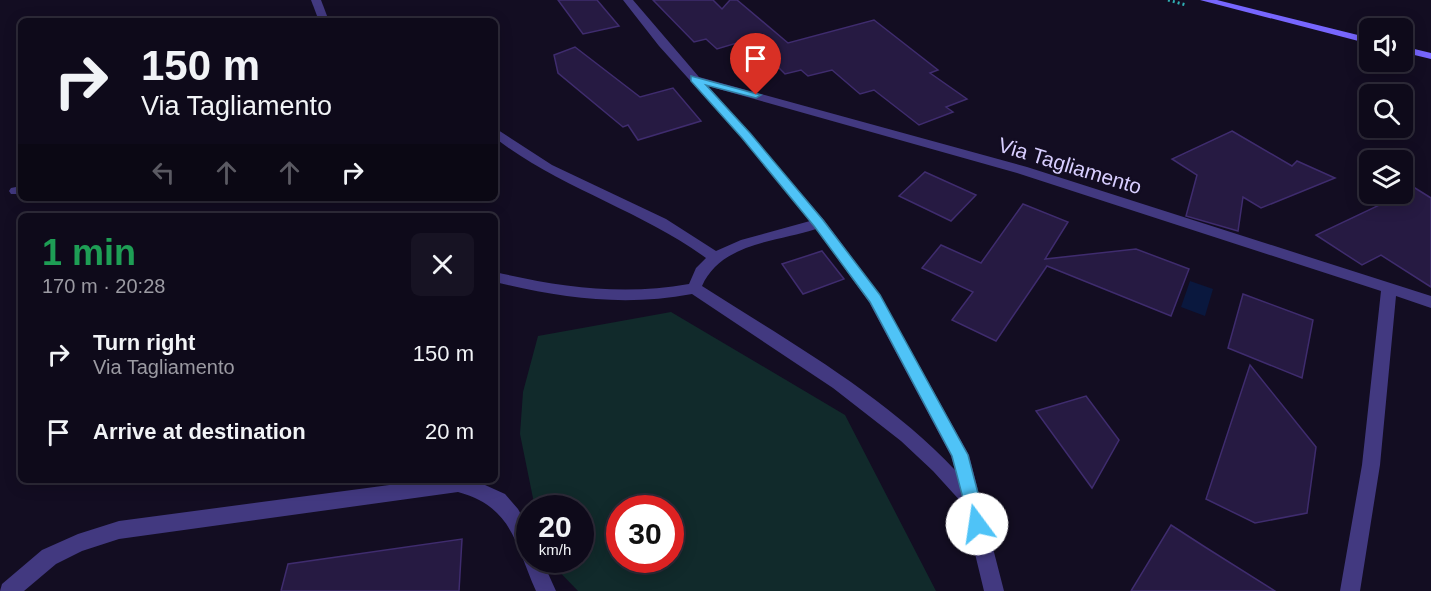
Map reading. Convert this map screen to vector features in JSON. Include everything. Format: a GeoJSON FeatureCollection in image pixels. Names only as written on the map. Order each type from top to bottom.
{"type":"FeatureCollection","features":[{"type":"Feature","properties":{"kind":"main road"},"geometry":{"type":"LineString","coordinates":[[1205,0],[1359,38]]}},
{"type":"Feature","properties":{"kind":"main road"},"geometry":{"type":"LineString","coordinates":[[1413,52],[1431,56]]}},
{"type":"Feature","properties":{"kind":"street"},"geometry":{"type":"LineString","coordinates":[[316,0],[323,18]]}},
{"type":"Feature","properties":{"kind":"street"},"geometry":{"type":"LineString","coordinates":[[628,0],[694,79],[746,135],[819,223],[859,275],[889,321],[960,455],[994,591]]}},
{"type":"Feature","properties":{"kind":"street","name":"Via Tagliamento"},"geometry":{"type":"LineString","coordinates":[[694,79],[1022,170],[1431,302]]}},
{"type":"Feature","properties":{"kind":"street"},"geometry":{"type":"LineString","coordinates":[[498,135],[520,153],[549,170],[669,227],[714,256]]}},
{"type":"Feature","properties":{"kind":"street"},"geometry":{"type":"LineString","coordinates":[[694,288],[700,272],[714,256],[737,246],[792,233],[819,223]]}},
{"type":"Feature","properties":{"kind":"street"},"geometry":{"type":"LineString","coordinates":[[498,278],[575,294],[623,298],[661,295],[694,288],[875,407],[915,440],[972,501]]}},
{"type":"Feature","properties":{"kind":"street"},"geometry":{"type":"LineString","coordinates":[[1350,591],[1371,465],[1389,289]]}},
{"type":"Feature","properties":{"kind":"street"},"geometry":{"type":"LineString","coordinates":[[9,591],[49,557],[78,543],[119,530],[458,484],[486,490],[509,508],[516,523]]}},
{"type":"Feature","properties":{"kind":"street"},"geometry":{"type":"LineString","coordinates":[[538,573],[546,591]]}},
{"type":"Feature","properties":{"kind":"green space"},"geometry":{"type":"Polygon","coordinates":[[[671,312],[845,415],[936,591],[578,591],[561,573],[594,573],[594,495],[532,495],[520,434],[523,392],[538,336],[671,312]]]}},
{"type":"Feature","properties":{"kind":"water"},"geometry":{"type":"Polygon","coordinates":[[[1190,281],[1213,289],[1205,316],[1181,307],[1190,281]]]}},
{"type":"Feature","properties":{"kind":"building"},"geometry":{"type":"Polygon","coordinates":[[[558,0],[597,0],[619,26],[583,34],[558,0]]]}},
{"type":"Feature","properties":{"kind":"building"},"geometry":{"type":"Polygon","coordinates":[[[653,0],[713,0],[722,9],[730,0],[737,0],[788,43],[874,20],[938,70],[930,73],[967,99],[946,107],[953,112],[919,125],[874,90],[860,94],[832,70],[808,76],[801,70],[785,74],[750,39],[717,49],[706,39],[694,42],[653,0]]]}},
{"type":"Feature","properties":{"kind":"building"},"geometry":{"type":"Polygon","coordinates":[[[575,47],[640,97],[673,88],[701,121],[638,140],[628,125],[623,127],[558,73],[554,55],[575,47]]]}},
{"type":"Feature","properties":{"kind":"building"},"geometry":{"type":"Polygon","coordinates":[[[1232,131],[1292,166],[1297,161],[1335,178],[1261,208],[1243,197],[1238,231],[1186,216],[1197,175],[1172,159],[1232,131]]]}},
{"type":"Feature","properties":{"kind":"building"},"geometry":{"type":"Polygon","coordinates":[[[925,172],[976,195],[951,221],[899,196],[925,172]]]}},
{"type":"Feature","properties":{"kind":"building"},"geometry":{"type":"Polygon","coordinates":[[[1413,189],[1431,198],[1431,287],[1381,255],[1362,265],[1316,235],[1381,204],[1413,204],[1413,189]]]}},
{"type":"Feature","properties":{"kind":"building"},"geometry":{"type":"Polygon","coordinates":[[[1023,204],[1068,222],[1045,259],[1136,249],[1189,269],[1171,316],[1047,266],[996,341],[952,320],[973,292],[922,268],[941,245],[981,263],[1023,204]]]}},
{"type":"Feature","properties":{"kind":"building"},"geometry":{"type":"Polygon","coordinates":[[[822,251],[844,279],[803,294],[782,264],[822,251]]]}},
{"type":"Feature","properties":{"kind":"building"},"geometry":{"type":"Polygon","coordinates":[[[1243,294],[1313,320],[1302,378],[1228,348],[1243,294]]]}},
{"type":"Feature","properties":{"kind":"building"},"geometry":{"type":"Polygon","coordinates":[[[1250,365],[1316,447],[1307,513],[1255,523],[1206,499],[1250,365]]]}},
{"type":"Feature","properties":{"kind":"building"},"geometry":{"type":"Polygon","coordinates":[[[1086,396],[1119,440],[1092,488],[1036,411],[1086,396]]]}},
{"type":"Feature","properties":{"kind":"building"},"geometry":{"type":"Polygon","coordinates":[[[1171,525],[1205,547],[1275,591],[1131,591],[1171,525]]]}},
{"type":"Feature","properties":{"kind":"building"},"geometry":{"type":"Polygon","coordinates":[[[462,539],[459,591],[281,591],[288,564],[462,539]]]}},
{"type":"Feature","properties":{"kind":"route"},"geometry":{"type":"LineString","coordinates":[[756,95],[694,79],[746,135],[819,223],[859,275],[889,321],[960,455],[977,524]]}}]}
